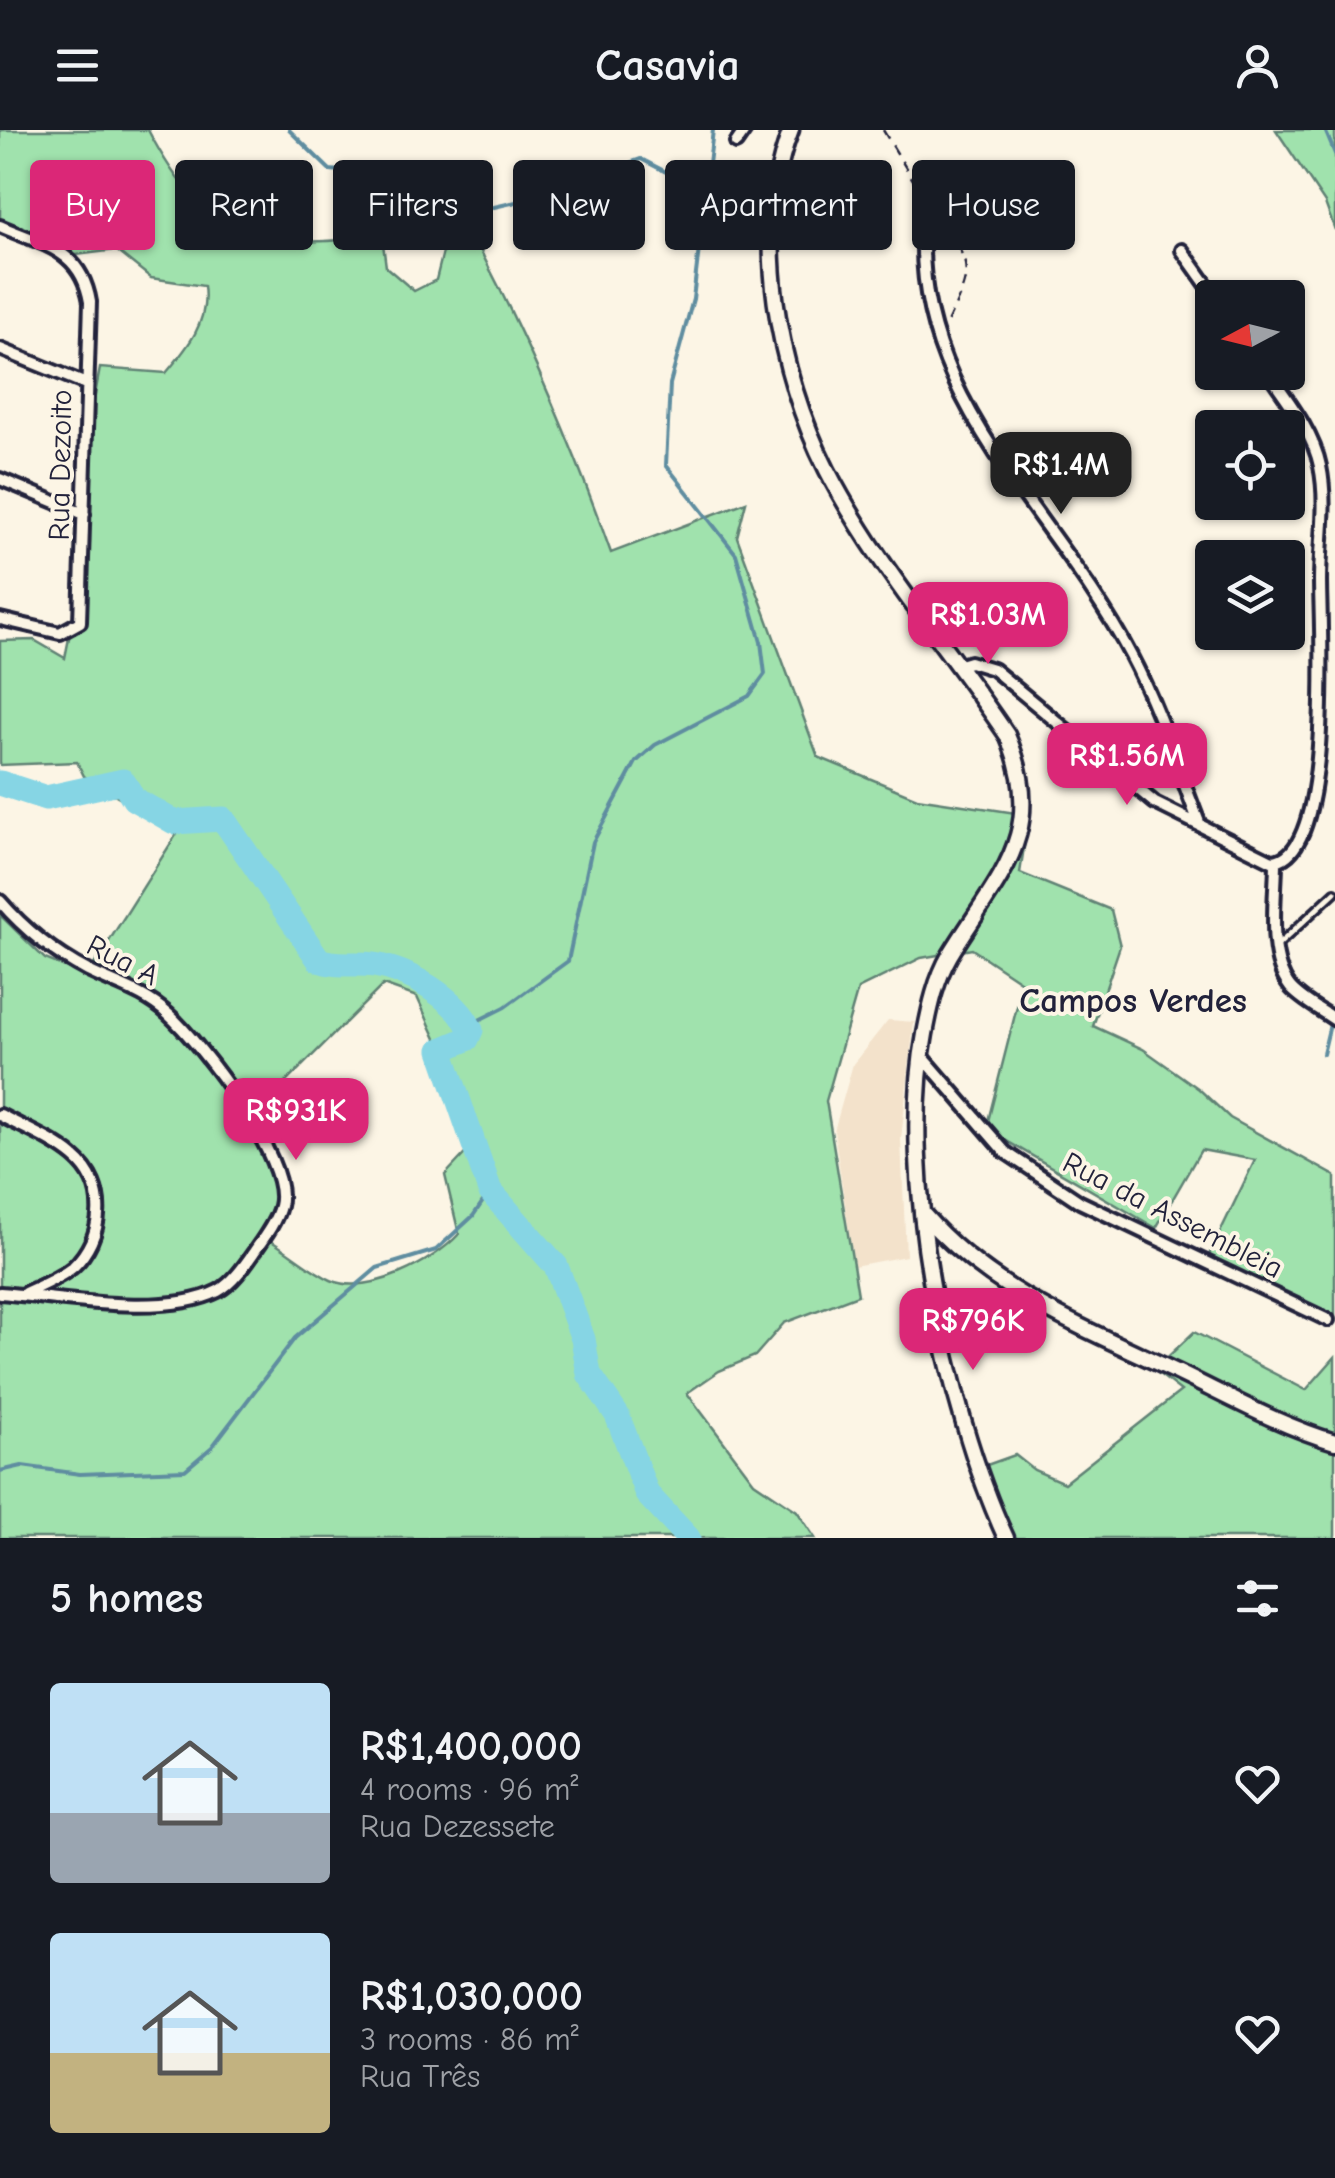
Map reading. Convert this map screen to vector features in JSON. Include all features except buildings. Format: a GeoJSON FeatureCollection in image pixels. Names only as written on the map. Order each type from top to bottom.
{"type":"FeatureCollection","features":[{"type":"Feature","properties":{"kind":"street"},"geometry":{"type":"LineString","coordinates":[[736,144],[746,130]]}},
{"type":"Feature","properties":{"kind":"street"},"geometry":{"type":"LineString","coordinates":[[791,130],[774,186],[770,254],[780,320],[807,422],[840,492],[960,664],[1016,755],[1023,820],[1000,882],[949,957],[937,982],[922,1056],[919,1184],[959,1417],[983,1490],[1006,1538]]}},
{"type":"Feature","properties":{"kind":"street","name":"Rua Dezoito"},"geometry":{"type":"LineString","coordinates":[[0,226],[76,262],[86,279],[90,302],[81,616],[75,626],[60,633],[0,619]]}},
{"type":"Feature","properties":{"kind":"street"},"geometry":{"type":"LineString","coordinates":[[922,250],[921,267],[937,344],[999,460],[1130,655],[1200,826]]}},
{"type":"Feature","properties":{"kind":"street"},"geometry":{"type":"LineString","coordinates":[[1182,250],[1203,280]]}},
{"type":"Feature","properties":{"kind":"street"},"geometry":{"type":"LineString","coordinates":[[0,349],[86,384]]}},
{"type":"Feature","properties":{"kind":"street"},"geometry":{"type":"LineString","coordinates":[[1276,862],[1296,848],[1318,770],[1324,711],[1320,577],[1324,491],[1315,446],[1279,390]]}},
{"type":"Feature","properties":{"kind":"street"},"geometry":{"type":"LineString","coordinates":[[0,479],[84,514]]}},
{"type":"Feature","properties":{"kind":"street"},"geometry":{"type":"LineString","coordinates":[[960,664],[970,662],[993,669],[1135,790],[1276,862]]}},
{"type":"Feature","properties":{"kind":"street"},"geometry":{"type":"LineString","coordinates":[[1276,862],[1276,946],[1291,988],[1335,1020]]}},
{"type":"Feature","properties":{"kind":"street","name":"Rua A"},"geometry":{"type":"LineString","coordinates":[[0,901],[21,925],[57,954],[123,984],[171,1017],[262,1137],[277,1168],[280,1192],[280,1206],[266,1234],[221,1290],[164,1304],[0,1294]]}},
{"type":"Feature","properties":{"kind":"street","name":"Rua da Assembleia"},"geometry":{"type":"LineString","coordinates":[[922,1056],[1006,1152],[1046,1180],[1080,1202],[1328,1320]]}},
{"type":"Feature","properties":{"kind":"street"},"geometry":{"type":"LineString","coordinates":[[0,1116],[75,1158],[93,1180],[100,1207],[94,1239],[72,1267],[22,1295]]}},
{"type":"Feature","properties":{"kind":"street"},"geometry":{"type":"LineString","coordinates":[[924,1214],[964,1258],[1016,1292],[1283,1424],[1335,1442]]}},
{"type":"Feature","properties":{"kind":"lane"},"geometry":{"type":"LineString","coordinates":[[1276,946],[1335,892]]}},
{"type":"Feature","properties":{"kind":"shaded area"},"geometry":{"type":"Polygon","coordinates":[[[888,1020],[914,1022],[901,1139],[906,1256],[854,1266],[834,1131],[853,1064],[888,1020]]]}},
{"type":"Feature","properties":{"kind":"green space"},"geometry":{"type":"Polygon","coordinates":[[[0,130],[148,130],[175,173],[175,250],[313,250],[313,241],[333,240],[333,250],[384,250],[386,267],[414,291],[436,280],[443,252],[480,250],[549,394],[611,553],[746,502],[737,537],[818,757],[917,798],[1029,815],[1020,873],[1111,910],[1120,946],[1093,1026],[1143,1049],[1199,1089],[1230,1118],[1335,1176],[1335,1318],[1208,1257],[1255,1160],[1201,1150],[1156,1228],[986,1129],[1023,983],[972,949],[921,958],[858,989],[826,1101],[858,1295],[784,1323],[755,1356],[719,1371],[687,1393],[754,1482],[797,1511],[815,1538],[0,1538],[0,915],[45,959],[87,976],[178,832],[84,776],[77,762],[0,765],[0,641],[34,640],[65,658],[85,558],[88,518],[75,503],[100,368],[166,373],[195,333],[205,299],[204,286],[151,278],[116,250],[155,250],[155,160],[30,160],[30,236],[0,220],[0,130]],[[383,985],[244,1124],[276,1193],[271,1241],[331,1280],[346,1284],[363,1284],[400,1274],[448,1244],[459,1234],[445,1175],[474,1144],[453,1076],[417,997],[383,985]]]}},
{"type":"Feature","properties":{"kind":"green space"},"geometry":{"type":"Polygon","coordinates":[[[1276,130],[1335,130],[1335,230],[1325,203],[1276,130]]]}},
{"type":"Feature","properties":{"kind":"green space"},"geometry":{"type":"Polygon","coordinates":[[[57,250],[116,250],[68,256],[57,250]]]}},
{"type":"Feature","properties":{"kind":"green space"},"geometry":{"type":"Polygon","coordinates":[[[1194,1332],[1306,1390],[1335,1357],[1335,1538],[1007,1538],[981,1467],[1015,1455],[1034,1470],[1064,1483],[1181,1391],[1154,1370],[1194,1332]]]}},
{"type":"Feature","properties":{"kind":"waterway"},"geometry":{"type":"LineString","coordinates":[[289,130],[330,170],[426,179],[472,212],[525,200],[641,159],[665,171]]}},
{"type":"Feature","properties":{"kind":"waterway"},"geometry":{"type":"LineString","coordinates":[[469,1025],[505,1007],[568,961],[593,842],[636,762],[655,745],[749,696],[765,674],[761,642],[736,554],[666,465],[670,384],[693,299],[713,130]]}},
{"type":"Feature","properties":{"kind":"waterway"},"geometry":{"type":"LineString","coordinates":[[1325,130],[1335,154]]}},
{"type":"Feature","properties":{"kind":"waterway"},"geometry":{"type":"LineString","coordinates":[[0,783],[46,798],[123,781],[134,799],[174,822],[223,819],[319,960],[387,968],[430,987],[454,1007],[471,1030],[467,1039],[441,1050],[490,1191],[556,1266],[583,1339],[589,1374],[617,1415],[647,1494],[688,1538]]}},
{"type":"Feature","properties":{"kind":"waterway"},"geometry":{"type":"LineString","coordinates":[[1323,1054],[1335,1003]]}},
{"type":"Feature","properties":{"kind":"waterway"},"geometry":{"type":"LineString","coordinates":[[0,1471],[22,1466],[80,1474],[185,1470],[212,1447],[295,1338],[377,1268],[436,1250],[473,1216],[490,1191]]}},
{"type":"Feature","properties":{"kind":"district","name":"Campos Verdes"},"geometry":{"type":"Point","coordinates":[1133,1000]}}]}
